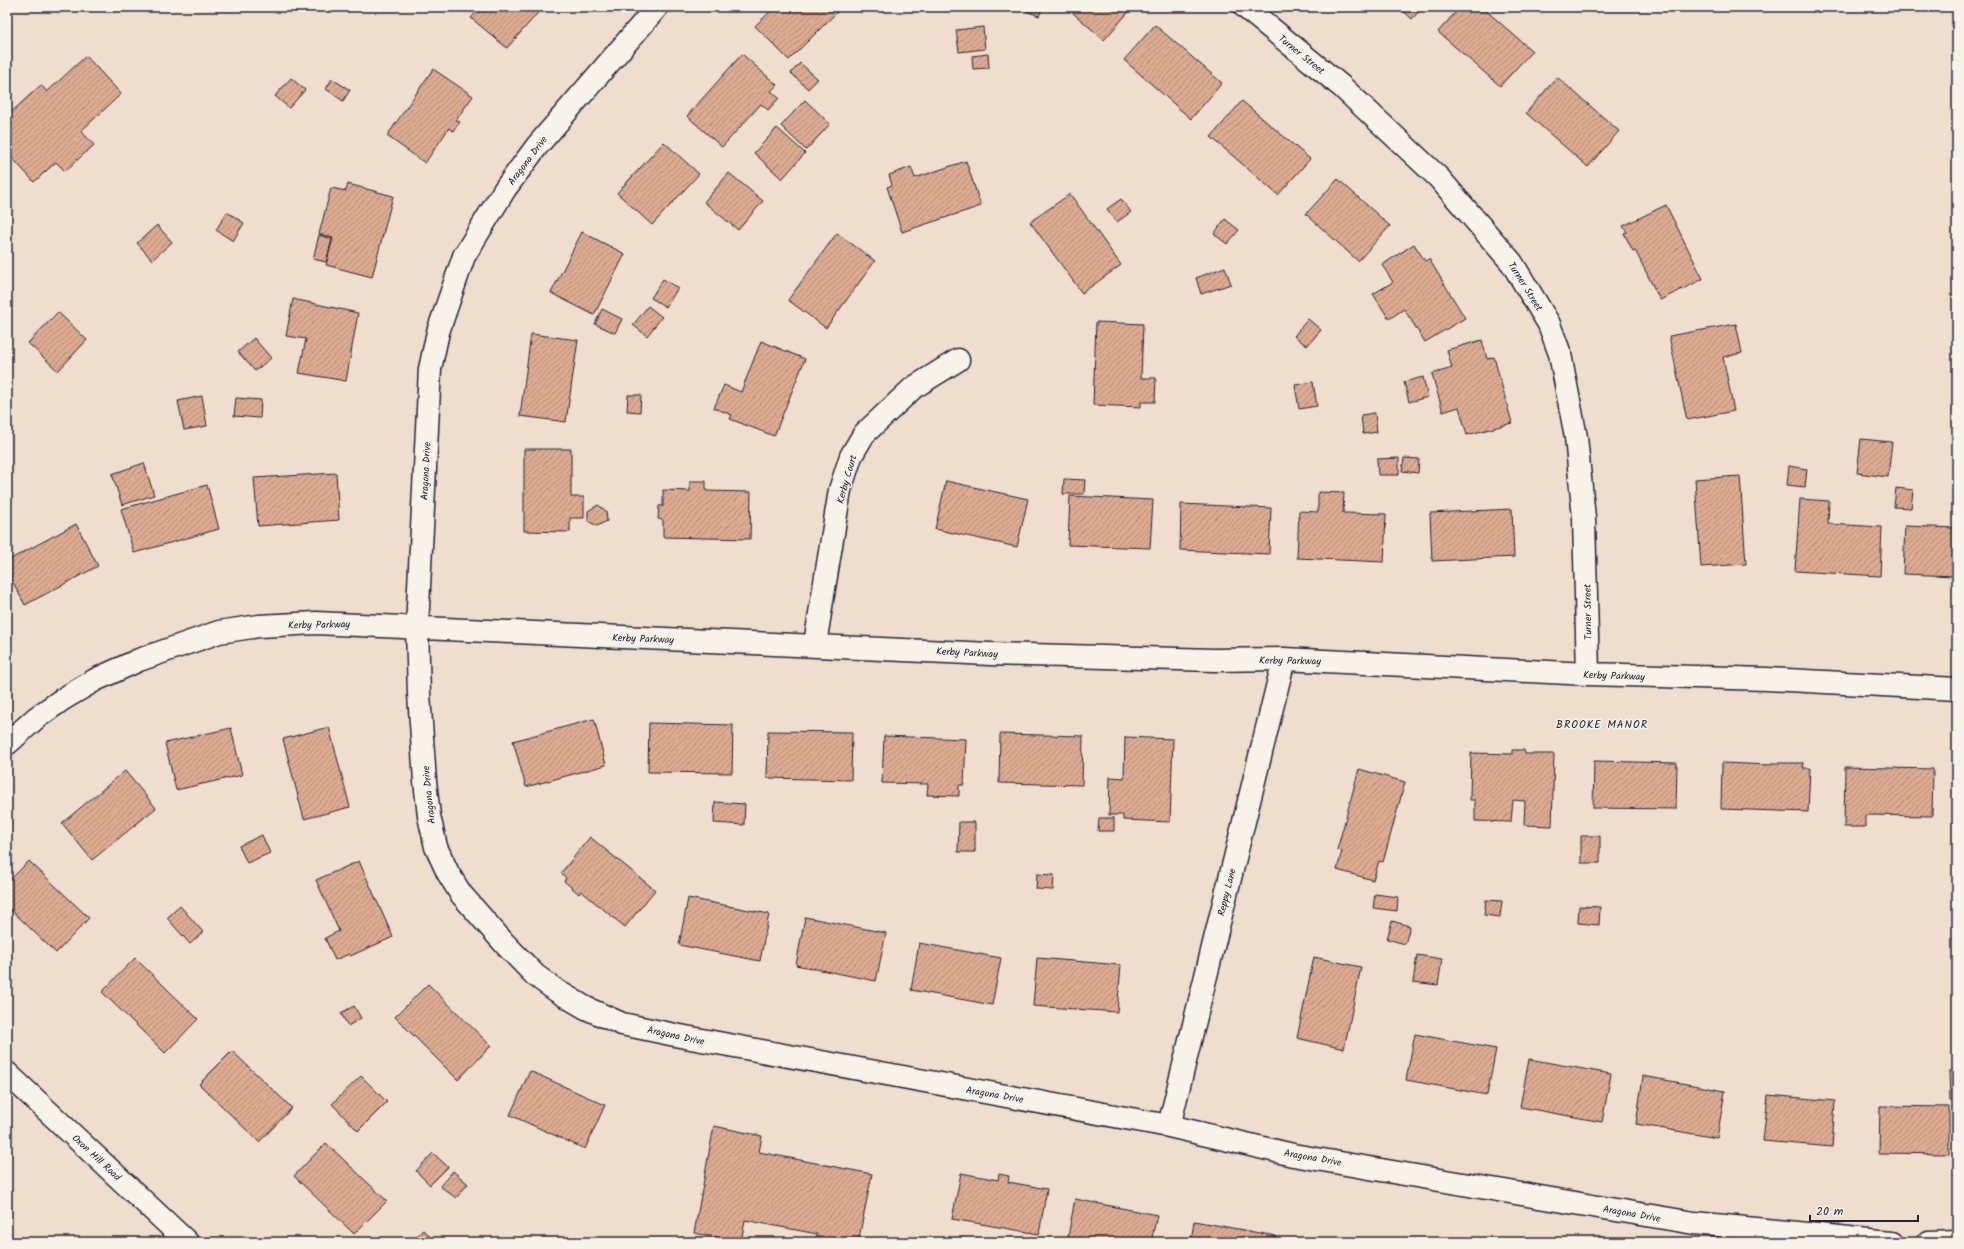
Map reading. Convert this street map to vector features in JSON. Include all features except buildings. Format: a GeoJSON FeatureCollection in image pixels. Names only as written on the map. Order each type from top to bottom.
{"type":"FeatureCollection","features":[{"type":"Feature","properties":{"kind":"street","name":"Aragona Drive"},"geometry":{"type":"LineString","coordinates":[[657,7],[537,146],[505,189],[464,256],[438,332],[430,369],[417,627],[425,781],[429,816],[436,847],[448,873],[461,894],[480,917],[535,975],[557,991],[586,1008],[630,1025],[680,1036],[1169,1126],[1293,1154],[1686,1222],[1890,1242]]}},
{"type":"Feature","properties":{"kind":"street","name":"Turner Street"},"geometry":{"type":"LineString","coordinates":[[1244,7],[1341,86],[1439,178],[1512,263],[1549,324],[1560,354],[1576,437],[1584,518],[1588,674]]}},
{"type":"Feature","properties":{"kind":"street","name":"Kerby Court"},"geometry":{"type":"LineString","coordinates":[[815,644],[840,490],[851,456],[864,434],[913,388],[958,360]]}},
{"type":"Feature","properties":{"kind":"street","name":"Kerby Parkway"},"geometry":{"type":"LineString","coordinates":[[7,744],[46,711],[95,680],[139,660],[219,632],[259,626],[316,623],[535,634],[815,644],[990,654],[1192,660],[1284,659],[1588,674],[1767,679],[1957,689]]}},
{"type":"Feature","properties":{"kind":"street","name":"Reppy Lane"},"geometry":{"type":"LineString","coordinates":[[1169,1126],[1284,659]]}},
{"type":"Feature","properties":{"kind":"street","name":"Oxon Hill Road"},"geometry":{"type":"LineString","coordinates":[[7,1073],[187,1242]]}},
{"type":"Feature","properties":{"kind":"street"},"geometry":{"type":"LineString","coordinates":[[1928,1242],[1957,1241]]}},
{"type":"Feature","properties":{"kind":"district","name":"BROOKE MANOR"},"geometry":{"type":"Point","coordinates":[1602,724]}}]}
